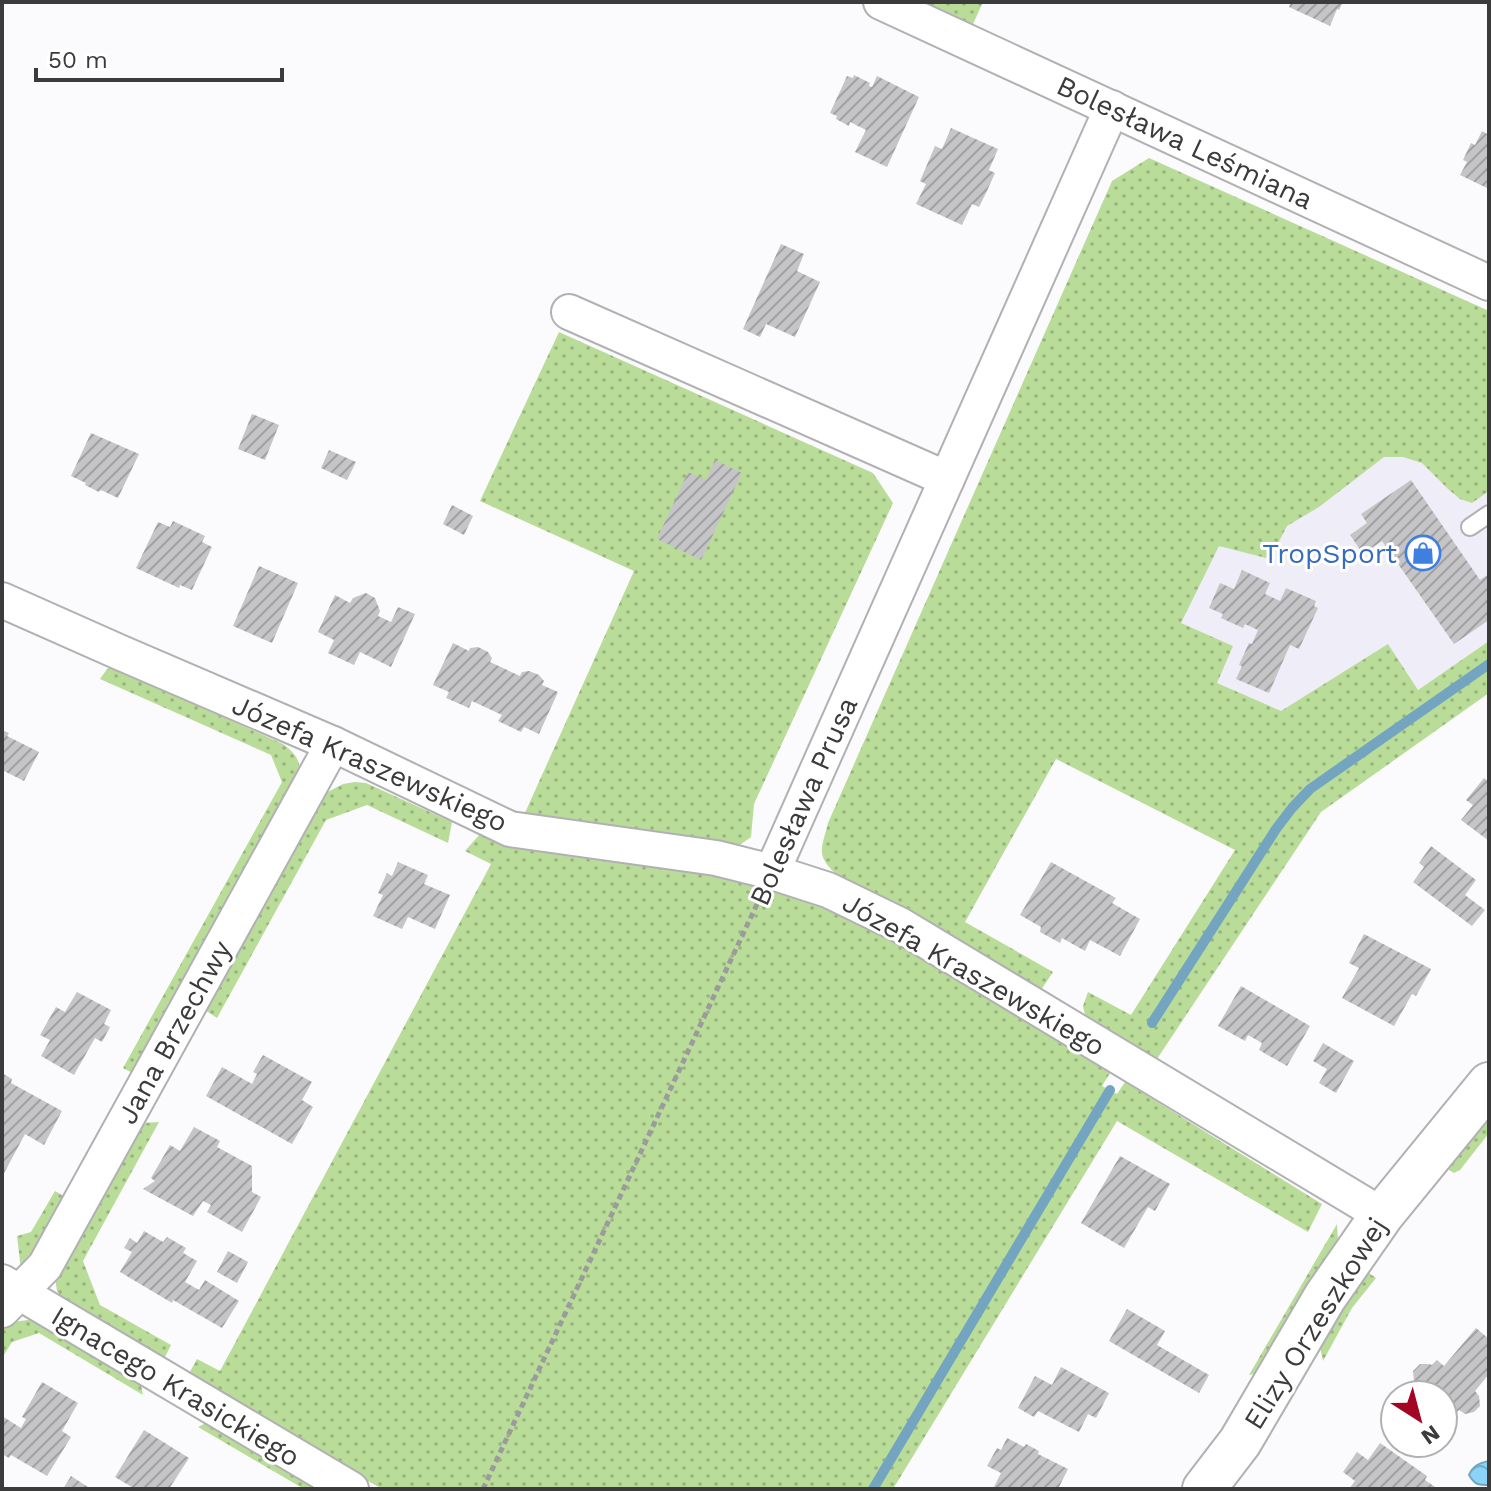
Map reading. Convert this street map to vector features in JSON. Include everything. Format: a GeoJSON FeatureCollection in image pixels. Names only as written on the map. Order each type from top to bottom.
{"type":"FeatureCollection","features":[{"type":"Feature","properties":{"kind":"street","name":"Bolesława Leśmiana"},"geometry":{"type":"LineString","coordinates":[[881,2],[1489,283]]}},
{"type":"Feature","properties":{"kind":"street","name":"Bolesława Prusa"},"geometry":{"type":"LineString","coordinates":[[772,872],[1112,108]]}},
{"type":"Feature","properties":{"kind":"street"},"geometry":{"type":"LineString","coordinates":[[569,312],[947,479]]}},
{"type":"Feature","properties":{"kind":"street","name":"Józefa Kraszewskiego"},"geometry":{"type":"LineString","coordinates":[[2,600],[333,744],[510,829],[716,858],[828,890],[900,925],[1382,1215]]}},
{"type":"Feature","properties":{"kind":"street","name":"Jana Brzechwy"},"geometry":{"type":"LineString","coordinates":[[8,1295],[45,1266],[333,744]]}},
{"type":"Feature","properties":{"kind":"street","name":"Elizy Orzeszkowej"},"geometry":{"type":"LineString","coordinates":[[1204,1489],[1240,1442],[1325,1297],[1382,1215],[1489,1084]]}},
{"type":"Feature","properties":{"kind":"street","name":"Ignacego Krasickiego"},"geometry":{"type":"LineString","coordinates":[[8,1295],[351,1489]]}},
{"type":"Feature","properties":{"kind":"lane"},"geometry":{"type":"LineString","coordinates":[[1470,527],[1489,514]]}},
{"type":"Feature","properties":{"kind":"path","name":"Bolesława Prusa"},"geometry":{"type":"LineString","coordinates":[[483,1489],[772,872]]}},
{"type":"Feature","properties":{"kind":"shaded area"},"geometry":{"type":"Polygon","coordinates":[[[1309,230],[1489,311],[1489,641],[1291,777],[1056,758],[1309,230]]]}},
{"type":"Feature","properties":{"kind":"green space"},"geometry":{"type":"Polygon","coordinates":[[[905,2],[983,2],[968,35],[905,2]]]}},
{"type":"Feature","properties":{"kind":"green space"},"geometry":{"type":"Polygon","coordinates":[[[1149,158],[1489,311],[1489,491],[1472,503],[1460,499],[1422,463],[1403,457],[1384,457],[1319,507],[1287,526],[1270,559],[1219,546],[1181,623],[1233,646],[1217,683],[1281,711],[1388,644],[1418,690],[1489,641],[1489,693],[1321,812],[1155,1062],[1086,1019],[1083,1006],[1088,992],[1131,1015],[1235,850],[1056,759],[965,922],[1053,972],[1041,990],[836,874],[825,862],[822,851],[828,823],[1112,181],[1149,158]]]}},
{"type":"Feature","properties":{"kind":"green space"},"geometry":{"type":"Polygon","coordinates":[[[559,332],[873,473],[893,503],[754,804],[751,837],[737,847],[524,815],[634,571],[480,501],[559,332]]]}},
{"type":"Feature","properties":{"kind":"green space"},"geometry":{"type":"Polygon","coordinates":[[[114,667],[283,744],[296,758],[301,776],[136,1075],[123,1068],[282,782],[271,755],[100,679],[107,669],[114,667]]]}},
{"type":"Feature","properties":{"kind":"green space"},"geometry":{"type":"Polygon","coordinates":[[[366,783],[452,822],[448,843],[367,805],[326,820],[217,1018],[202,1008],[318,797],[343,784],[366,783]]]}},
{"type":"Feature","properties":{"kind":"green space"},"geometry":{"type":"Polygon","coordinates":[[[481,833],[509,845],[547,853],[733,878],[813,897],[893,937],[1112,1070],[1102,1086],[1117,1094],[1125,1082],[1322,1204],[1308,1232],[1117,1121],[893,1489],[382,1489],[187,1377],[197,1359],[220,1371],[491,864],[465,851],[481,833]]]}},
{"type":"Feature","properties":{"kind":"green space"},"geometry":{"type":"Polygon","coordinates":[[[159,1122],[83,1261],[100,1305],[171,1345],[163,1361],[63,1300],[57,1291],[55,1278],[142,1123],[159,1122]]]}},
{"type":"Feature","properties":{"kind":"green space"},"geometry":{"type":"Polygon","coordinates":[[[1484,1122],[1489,1122],[1489,1133],[1460,1170],[1454,1173],[1449,1170],[1447,1165],[1484,1122]]]}},
{"type":"Feature","properties":{"kind":"green space"},"geometry":{"type":"Polygon","coordinates":[[[55,1191],[67,1198],[32,1260],[21,1270],[17,1236],[31,1232],[55,1191]]]}},
{"type":"Feature","properties":{"kind":"green space"},"geometry":{"type":"Polygon","coordinates":[[[1337,1224],[1338,1241],[1257,1373],[1249,1375],[1337,1224]]]}},
{"type":"Feature","properties":{"kind":"green space"},"geometry":{"type":"Polygon","coordinates":[[[1365,1274],[1376,1278],[1352,1308],[1323,1361],[1319,1342],[1365,1274]]]}},
{"type":"Feature","properties":{"kind":"green space"},"geometry":{"type":"Polygon","coordinates":[[[40,1321],[137,1379],[143,1395],[39,1333],[12,1342],[2,1358],[2,1329],[12,1322],[40,1321]]]}},
{"type":"Feature","properties":{"kind":"green space"},"geometry":{"type":"Polygon","coordinates":[[[206,1423],[318,1489],[304,1489],[198,1427],[206,1423]]]}},
{"type":"Feature","properties":{"kind":"water"},"geometry":{"type":"Polygon","coordinates":[[[1489,1461],[1489,1485],[1475,1483],[1469,1475],[1477,1465],[1489,1461]]]}},
{"type":"Feature","properties":{"kind":"building"},"geometry":{"type":"Polygon","coordinates":[[[1291,2],[1343,2],[1330,26],[1289,7],[1291,2]]]}},
{"type":"Feature","properties":{"kind":"building"},"geometry":{"type":"Polygon","coordinates":[[[854,75],[872,87],[877,76],[919,97],[887,167],[855,152],[866,130],[850,122],[849,126],[830,113],[847,76],[853,78],[854,75]]]}},
{"type":"Feature","properties":{"kind":"building"},"geometry":{"type":"Polygon","coordinates":[[[951,128],[998,149],[989,170],[995,173],[987,191],[979,207],[972,204],[962,225],[916,204],[926,184],[920,181],[935,146],[942,149],[951,128]]]}},
{"type":"Feature","properties":{"kind":"building"},"geometry":{"type":"Polygon","coordinates":[[[1482,131],[1489,135],[1489,189],[1460,175],[1471,143],[1475,145],[1482,131]]]}},
{"type":"Feature","properties":{"kind":"building"},"geometry":{"type":"Polygon","coordinates":[[[781,244],[804,254],[797,271],[820,282],[795,337],[766,324],[760,337],[743,329],[781,244]]]}},
{"type":"Feature","properties":{"kind":"building"},"geometry":{"type":"Polygon","coordinates":[[[252,414],[279,425],[265,460],[238,449],[252,414]]]}},
{"type":"Feature","properties":{"kind":"building"},"geometry":{"type":"Polygon","coordinates":[[[91,433],[139,454],[118,498],[101,490],[99,492],[71,476],[91,433]]]}},
{"type":"Feature","properties":{"kind":"building"},"geometry":{"type":"Polygon","coordinates":[[[329,450],[356,462],[347,480],[321,468],[329,450]]]}},
{"type":"Feature","properties":{"kind":"building"},"geometry":{"type":"Polygon","coordinates":[[[715,460],[742,473],[701,560],[657,539],[688,472],[706,480],[715,460]]]}},
{"type":"Feature","properties":{"kind":"building"},"geometry":{"type":"Polygon","coordinates":[[[1411,480],[1480,580],[1489,574],[1489,620],[1454,644],[1382,541],[1363,554],[1350,535],[1367,523],[1361,514],[1411,480]]]}},
{"type":"Feature","properties":{"kind":"building"},"geometry":{"type":"Polygon","coordinates":[[[452,505],[473,516],[464,535],[443,524],[452,505]]]}},
{"type":"Feature","properties":{"kind":"building"},"geometry":{"type":"Polygon","coordinates":[[[173,521],[205,536],[202,542],[212,547],[192,590],[180,585],[179,588],[136,568],[158,522],[170,527],[173,521]]]}},
{"type":"Feature","properties":{"kind":"building"},"geometry":{"type":"Polygon","coordinates":[[[259,566],[298,583],[272,643],[233,626],[259,566]]]}},
{"type":"Feature","properties":{"kind":"building"},"geometry":{"type":"Polygon","coordinates":[[[1242,570],[1270,583],[1265,594],[1280,601],[1286,588],[1316,601],[1314,606],[1318,608],[1299,649],[1290,645],[1269,693],[1236,679],[1242,666],[1239,665],[1258,630],[1245,624],[1243,628],[1221,618],[1223,614],[1209,608],[1220,583],[1234,589],[1242,570]]]}},
{"type":"Feature","properties":{"kind":"building"},"geometry":{"type":"Polygon","coordinates":[[[366,593],[375,598],[380,611],[378,616],[391,622],[398,607],[415,614],[391,667],[360,652],[354,665],[328,653],[334,640],[318,632],[335,595],[350,603],[353,598],[366,593]]]}},
{"type":"Feature","properties":{"kind":"building"},"geometry":{"type":"Polygon","coordinates":[[[453,643],[469,651],[478,647],[488,652],[492,658],[490,662],[520,676],[522,672],[529,671],[539,675],[544,681],[542,685],[558,692],[539,734],[524,727],[521,732],[498,721],[502,715],[472,701],[469,708],[446,698],[449,692],[433,685],[453,643]]]}},
{"type":"Feature","properties":{"kind":"building"},"geometry":{"type":"Polygon","coordinates":[[[2,730],[9,733],[7,736],[39,752],[24,781],[2,770],[2,730]]]}},
{"type":"Feature","properties":{"kind":"building"},"geometry":{"type":"Polygon","coordinates":[[[1484,778],[1489,782],[1489,841],[1461,820],[1473,805],[1466,800],[1484,778]]]}},
{"type":"Feature","properties":{"kind":"building"},"geometry":{"type":"Polygon","coordinates":[[[1431,846],[1476,880],[1465,895],[1485,910],[1472,926],[1413,882],[1424,867],[1419,863],[1431,846]]]}},
{"type":"Feature","properties":{"kind":"building"},"geometry":{"type":"Polygon","coordinates":[[[398,862],[428,875],[424,884],[450,895],[435,929],[408,917],[402,929],[373,916],[383,895],[378,893],[387,873],[392,876],[398,862]]]}},
{"type":"Feature","properties":{"kind":"building"},"geometry":{"type":"Polygon","coordinates":[[[1051,862],[1116,898],[1112,903],[1140,919],[1120,956],[1090,940],[1085,951],[1062,938],[1060,943],[1040,932],[1041,927],[1020,915],[1051,862]]]}},
{"type":"Feature","properties":{"kind":"building"},"geometry":{"type":"Polygon","coordinates":[[[1364,934],[1431,969],[1394,1026],[1342,998],[1359,968],[1349,963],[1364,934]]]}},
{"type":"Feature","properties":{"kind":"building"},"geometry":{"type":"Polygon","coordinates":[[[1241,986],[1310,1026],[1287,1066],[1259,1050],[1262,1043],[1248,1035],[1245,1041],[1218,1026],[1241,986]]]}},
{"type":"Feature","properties":{"kind":"building"},"geometry":{"type":"Polygon","coordinates":[[[77,992],[111,1010],[104,1024],[110,1027],[102,1042],[95,1038],[74,1075],[41,1056],[50,1040],[40,1035],[56,1007],[65,1012],[77,992]]]}},
{"type":"Feature","properties":{"kind":"building"},"geometry":{"type":"Polygon","coordinates":[[[1323,1043],[1354,1061],[1336,1093],[1319,1083],[1327,1069],[1313,1061],[1323,1043]]]}},
{"type":"Feature","properties":{"kind":"building"},"geometry":{"type":"Polygon","coordinates":[[[263,1055],[312,1082],[302,1100],[313,1107],[292,1144],[206,1096],[222,1067],[252,1084],[257,1074],[253,1072],[263,1055]]]}},
{"type":"Feature","properties":{"kind":"building"},"geometry":{"type":"Polygon","coordinates":[[[2,1073],[12,1079],[11,1083],[62,1111],[44,1145],[25,1134],[2,1177],[2,1073]]]}},
{"type":"Feature","properties":{"kind":"building"},"geometry":{"type":"Polygon","coordinates":[[[194,1127],[220,1141],[217,1147],[252,1166],[252,1192],[261,1197],[242,1232],[207,1212],[211,1205],[203,1201],[193,1216],[143,1189],[155,1181],[151,1178],[170,1145],[180,1151],[194,1127]]]}},
{"type":"Feature","properties":{"kind":"building"},"geometry":{"type":"Polygon","coordinates":[[[1120,1156],[1170,1184],[1155,1211],[1148,1207],[1124,1248],[1081,1223],[1120,1156]]]}},
{"type":"Feature","properties":{"kind":"building"},"geometry":{"type":"Polygon","coordinates":[[[144,1231],[163,1242],[167,1237],[186,1248],[183,1253],[197,1261],[185,1282],[199,1290],[205,1280],[239,1301],[222,1328],[120,1272],[132,1252],[124,1248],[130,1238],[137,1243],[144,1231]]]}},
{"type":"Feature","properties":{"kind":"building"},"geometry":{"type":"Polygon","coordinates":[[[228,1251],[248,1262],[237,1283],[217,1272],[228,1251]]]}},
{"type":"Feature","properties":{"kind":"building"},"geometry":{"type":"Polygon","coordinates":[[[1127,1309],[1165,1331],[1157,1345],[1209,1375],[1199,1393],[1109,1341],[1127,1309]]]}},
{"type":"Feature","properties":{"kind":"building"},"geometry":{"type":"Polygon","coordinates":[[[1476,1328],[1489,1339],[1489,1374],[1475,1391],[1480,1406],[1474,1412],[1465,1414],[1459,1410],[1459,1379],[1414,1379],[1413,1371],[1420,1364],[1432,1365],[1437,1360],[1444,1366],[1476,1328]]]}},
{"type":"Feature","properties":{"kind":"building"},"geometry":{"type":"Polygon","coordinates":[[[1061,1367],[1109,1393],[1096,1418],[1088,1414],[1079,1432],[1038,1411],[1034,1417],[1018,1408],[1035,1376],[1052,1385],[1061,1367]]]}},
{"type":"Feature","properties":{"kind":"building"},"geometry":{"type":"Polygon","coordinates":[[[42,1382],[78,1403],[62,1431],[71,1437],[47,1476],[11,1455],[9,1458],[2,1454],[2,1416],[21,1428],[26,1419],[22,1417],[42,1382]]]}},
{"type":"Feature","properties":{"kind":"building"},"geometry":{"type":"Polygon","coordinates":[[[144,1430],[189,1458],[169,1489],[135,1489],[115,1477],[144,1430]]]}},
{"type":"Feature","properties":{"kind":"building"},"geometry":{"type":"Polygon","coordinates":[[[1007,1438],[1024,1447],[1026,1444],[1039,1451],[1038,1454],[1068,1469],[1058,1489],[993,1489],[1001,1473],[987,1466],[1007,1438]]]}},
{"type":"Feature","properties":{"kind":"building"},"geometry":{"type":"Polygon","coordinates":[[[1379,1444],[1379,1459],[1403,1459],[1427,1476],[1425,1480],[1438,1489],[1349,1489],[1355,1481],[1343,1472],[1357,1452],[1368,1460],[1379,1444]]]}},
{"type":"Feature","properties":{"kind":"building"},"geometry":{"type":"Polygon","coordinates":[[[71,1476],[91,1489],[63,1489],[71,1476]]]}},
{"type":"Feature","properties":{"kind":"waterway"},"geometry":{"type":"LineString","coordinates":[[1152,1023],[1292,808],[1310,789],[1489,664]]}},
{"type":"Feature","properties":{"kind":"waterway"},"geometry":{"type":"LineString","coordinates":[[873,1489],[1110,1090]]}},
{"type":"Feature","properties":{"kind":"place","name":"TropSport"},"geometry":{"type":"Point","coordinates":[1423,553]}}]}
